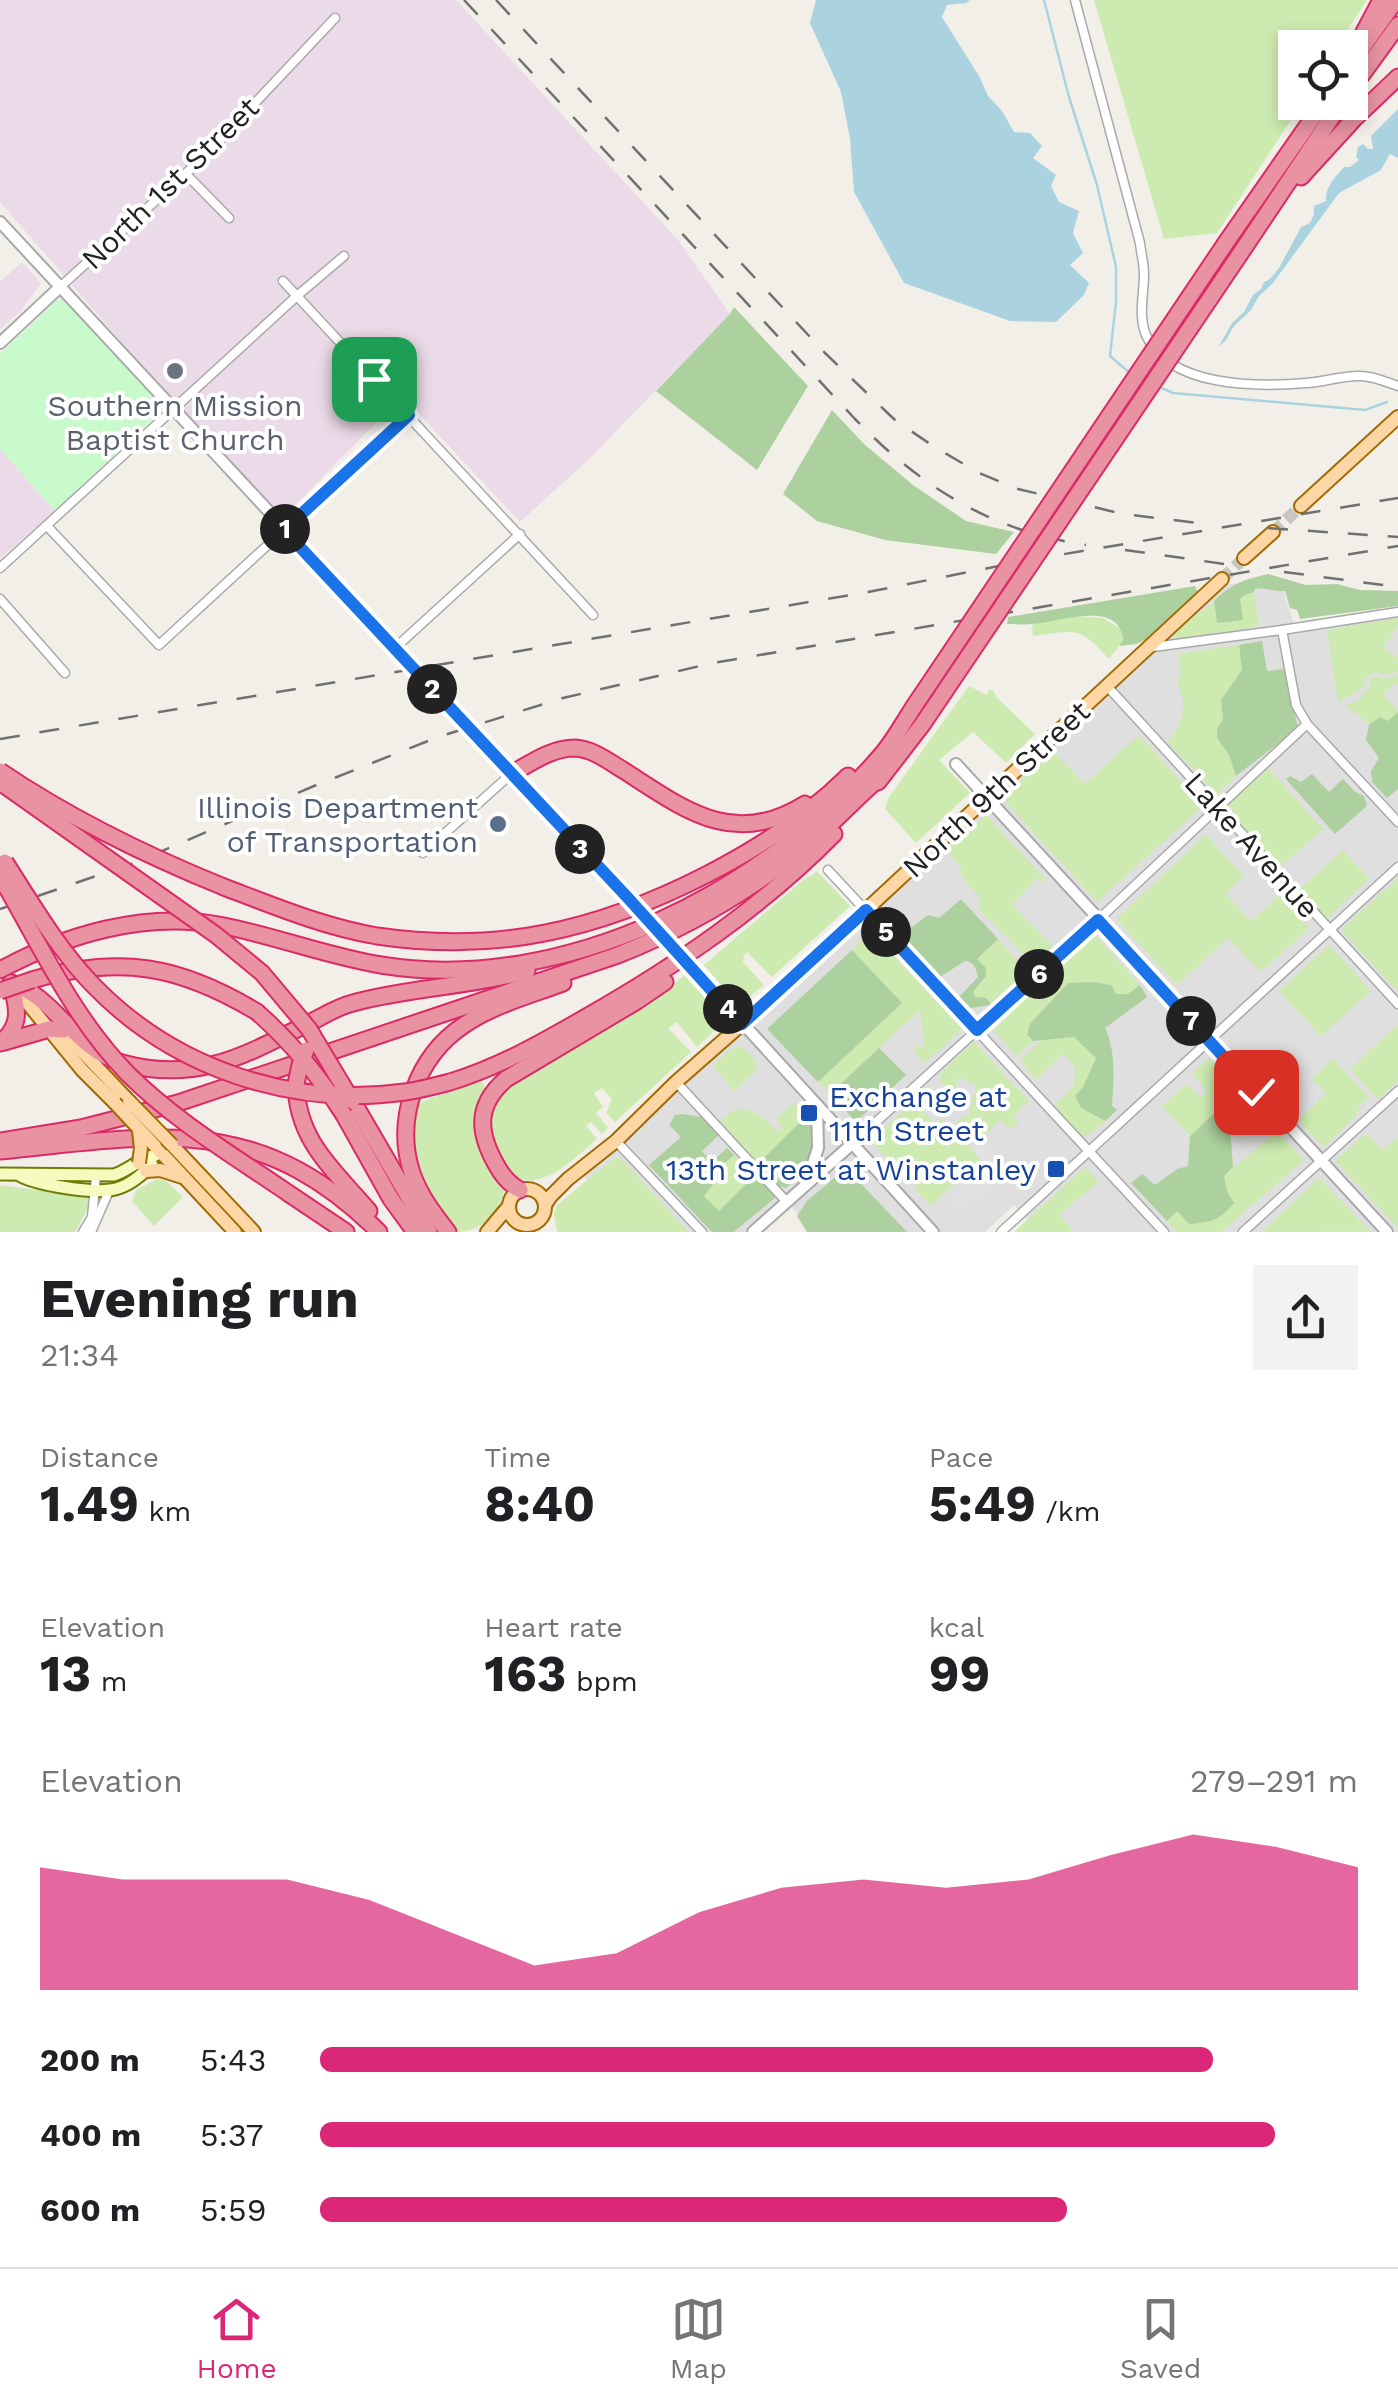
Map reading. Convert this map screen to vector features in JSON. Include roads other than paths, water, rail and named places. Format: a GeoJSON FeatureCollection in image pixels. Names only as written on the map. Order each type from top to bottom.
{"type":"FeatureCollection","features":[{"type":"Feature","properties":{"kind":"highway"},"geometry":{"type":"LineString","coordinates":[[1365,30],[1380,0]]}},
{"type":"Feature","properties":{"kind":"highway"},"geometry":{"type":"LineString","coordinates":[[1368,40],[1396,0]]}},
{"type":"Feature","properties":{"kind":"highway"},"geometry":{"type":"LineString","coordinates":[[1368,66],[1398,25]]}},
{"type":"Feature","properties":{"kind":"highway"},"geometry":{"type":"LineString","coordinates":[[1289,183],[1306,174],[1354,119],[1398,77]]}},
{"type":"Feature","properties":{"kind":"highway"},"geometry":{"type":"LineString","coordinates":[[11,979],[29,990],[85,1043],[118,1062],[164,1070],[204,1068],[228,1062],[352,1003],[484,982],[624,941],[768,858],[849,790],[884,752],[1312,120]]}},
{"type":"Feature","properties":{"kind":"highway"},"geometry":{"type":"LineString","coordinates":[[0,854],[56,940],[93,986],[122,1012],[178,1050],[216,1068],[255,1082],[304,1092],[372,1095],[450,1082],[524,1052],[670,968],[717,936],[782,883],[858,809],[922,725],[1330,120]]}},
{"type":"Feature","properties":{"kind":"highway"},"geometry":{"type":"LineString","coordinates":[[0,771],[73,818],[138,850],[324,924],[408,939],[471,941],[546,932],[592,920],[659,896],[720,867],[808,812],[901,724]]}},
{"type":"Feature","properties":{"kind":"highway"},"geometry":{"type":"LineString","coordinates":[[511,774],[558,750],[578,748],[599,754],[690,812],[717,822],[743,824],[793,812],[842,782]]}},
{"type":"Feature","properties":{"kind":"highway"},"geometry":{"type":"LineString","coordinates":[[0,1141],[81,1128],[178,1103],[655,940],[733,900],[780,867],[881,777]]}},
{"type":"Feature","properties":{"kind":"highway"},"geometry":{"type":"LineString","coordinates":[[0,782],[216,936],[282,995],[309,1029],[391,1199],[416,1232]]}},
{"type":"Feature","properties":{"kind":"highway"},"geometry":{"type":"LineString","coordinates":[[0,876],[83,1020],[128,1074],[174,1114],[346,1232]]}},
{"type":"Feature","properties":{"kind":"highway"},"geometry":{"type":"LineString","coordinates":[[528,1190],[511,1185],[488,1150],[482,1118],[494,1089],[710,951],[767,905],[782,883]]}},
{"type":"Feature","properties":{"kind":"highway"},"geometry":{"type":"LineString","coordinates":[[11,979],[58,944],[106,928],[146,922],[216,924],[379,965],[432,970],[485,969],[538,960],[664,918]]}},
{"type":"Feature","properties":{"kind":"highway"},"geometry":{"type":"LineString","coordinates":[[448,1232],[420,1191],[408,1152],[407,1112],[424,1067],[442,1042],[464,1025],[590,972],[618,955]]}},
{"type":"Feature","properties":{"kind":"highway"},"geometry":{"type":"LineString","coordinates":[[11,979],[138,967],[181,974],[221,990],[257,1012],[289,1040],[350,1110],[429,1232]]}},
{"type":"Feature","properties":{"kind":"highway"},"geometry":{"type":"LineString","coordinates":[[2,1042],[14,1029],[18,1015],[11,979]]}},
{"type":"Feature","properties":{"kind":"highway"},"geometry":{"type":"LineString","coordinates":[[368,1000],[341,1013],[316,1034],[300,1065],[296,1103],[316,1150],[388,1232]]}},
{"type":"Feature","properties":{"kind":"highway"},"geometry":{"type":"LineString","coordinates":[[2,1042],[56,1030]]}},
{"type":"Feature","properties":{"kind":"highway"},"geometry":{"type":"LineString","coordinates":[[0,1151],[158,1137],[226,1142],[281,1160],[310,1176],[342,1198],[379,1232]]}},
{"type":"Feature","properties":{"kind":"main road"},"geometry":{"type":"LineString","coordinates":[[1301,506],[1398,417]]}},
{"type":"Feature","properties":{"kind":"main road"},"geometry":{"type":"LineString","coordinates":[[1244,558],[1272,532]]}},
{"type":"Feature","properties":{"kind":"main road","name":"North 9th Street"},"geometry":{"type":"LineString","coordinates":[[544,1210],[551,1196],[568,1179],[616,1142],[676,1082],[1222,579]]}},
{"type":"Feature","properties":{"kind":"main road"},"geometry":{"type":"LineString","coordinates":[[11,979],[56,1030],[82,1070],[122,1102],[160,1146]]}},
{"type":"Feature","properties":{"kind":"main road"},"geometry":{"type":"LineString","coordinates":[[122,1102],[138,1128],[254,1232]]}},
{"type":"Feature","properties":{"kind":"main road"},"geometry":{"type":"LineString","coordinates":[[138,1128],[142,1167]]}},
{"type":"Feature","properties":{"kind":"main road"},"geometry":{"type":"LineString","coordinates":[[0,1174],[36,1174],[95,1183],[110,1190],[134,1181],[146,1156],[160,1146]]}},
{"type":"Feature","properties":{"kind":"main road"},"geometry":{"type":"LineString","coordinates":[[95,1183],[142,1167],[186,1170]]}},
{"type":"Feature","properties":{"kind":"main road"},"geometry":{"type":"LineString","coordinates":[[186,1170],[235,1232]]}},
{"type":"Feature","properties":{"kind":"main road","name":"North 9th Street"},"geometry":{"type":"LineString","coordinates":[[528,1190],[568,1179]]}},
{"type":"Feature","properties":{"kind":"main road"},"geometry":{"type":"LineString","coordinates":[[488,1232],[508,1207],[511,1196],[528,1190],[543,1197],[548,1232]]}},
{"type":"Feature","properties":{"kind":"main road"},"geometry":{"type":"LineString","coordinates":[[508,1207],[510,1215],[528,1227]]}},
{"type":"Feature","properties":{"kind":"main road"},"geometry":{"type":"LineString","coordinates":[[488,1232],[528,1227],[537,1222],[544,1210]]}},
{"type":"Feature","properties":{"kind":"street"},"geometry":{"type":"LineString","coordinates":[[1076,0],[1140,243],[1144,272],[1142,324],[1158,354],[1188,374],[1212,379],[1308,384],[1365,376],[1398,386]]}},
{"type":"Feature","properties":{"kind":"street","name":"North 1st Street"},"geometry":{"type":"LineString","coordinates":[[0,343],[234,128],[335,18]]}},
{"type":"Feature","properties":{"kind":"street"},"geometry":{"type":"LineString","coordinates":[[186,174],[229,218]]}},
{"type":"Feature","properties":{"kind":"street"},"geometry":{"type":"LineString","coordinates":[[0,222],[934,1232]]}},
{"type":"Feature","properties":{"kind":"street"},"geometry":{"type":"LineString","coordinates":[[0,568],[344,256]]}},
{"type":"Feature","properties":{"kind":"street"},"geometry":{"type":"LineString","coordinates":[[283,281],[592,615]]}},
{"type":"Feature","properties":{"kind":"street"},"geometry":{"type":"LineString","coordinates":[[47,526],[159,645],[409,415]]}},
{"type":"Feature","properties":{"kind":"street"},"geometry":{"type":"LineString","coordinates":[[395,648],[520,534]]}},
{"type":"Feature","properties":{"kind":"street"},"geometry":{"type":"LineString","coordinates":[[0,600],[66,673]]}},
{"type":"Feature","properties":{"kind":"street"},"geometry":{"type":"LineString","coordinates":[[1149,648],[1398,612]]}},
{"type":"Feature","properties":{"kind":"street"},"geometry":{"type":"LineString","coordinates":[[1282,630],[1296,705],[1307,724],[1398,822]]}},
{"type":"Feature","properties":{"kind":"street","name":"Lake Avenue"},"geometry":{"type":"LineString","coordinates":[[1107,686],[1398,1004]]}},
{"type":"Feature","properties":{"kind":"street"},"geometry":{"type":"LineString","coordinates":[[752,1232],[1098,920],[1307,724]]}},
{"type":"Feature","properties":{"kind":"street"},"geometry":{"type":"LineString","coordinates":[[956,764],[1387,1232]]}},
{"type":"Feature","properties":{"kind":"street"},"geometry":{"type":"LineString","coordinates":[[423,853],[511,774]]}},
{"type":"Feature","properties":{"kind":"street"},"geometry":{"type":"LineString","coordinates":[[1001,1232],[1398,867]]}},
{"type":"Feature","properties":{"kind":"street"},"geometry":{"type":"LineString","coordinates":[[828,870],[1164,1232]]}},
{"type":"Feature","properties":{"kind":"street"},"geometry":{"type":"LineString","coordinates":[[676,1082],[786,1201]]}},
{"type":"Feature","properties":{"kind":"street"},"geometry":{"type":"LineString","coordinates":[[1243,1232],[1398,1091]]}},
{"type":"Feature","properties":{"kind":"street"},"geometry":{"type":"LineString","coordinates":[[806,1184],[818,1148],[816,1104]]}},
{"type":"Feature","properties":{"kind":"street"},"geometry":{"type":"LineString","coordinates":[[616,1142],[702,1232]]}},
{"type":"Feature","properties":{"kind":"street"},"geometry":{"type":"LineString","coordinates":[[83,1232],[92,1217],[95,1183]]}},
{"type":"Feature","properties":{"kind":"street"},"geometry":{"type":"LineString","coordinates":[[92,1232],[110,1190]]}},
{"type":"Feature","properties":{"kind":"water"},"geometry":{"type":"Polygon","coordinates":[[[816,0],[970,0],[947,5],[942,17],[1014,132],[1030,133],[1042,146],[1033,158],[1056,175],[1051,186],[1059,202],[1079,211],[1073,233],[1083,253],[1070,265],[1089,283],[1084,295],[1056,322],[1010,321],[904,283],[854,192],[841,92],[810,23],[816,0]]]}},
{"type":"Feature","properties":{"kind":"water"},"geometry":{"type":"Polygon","coordinates":[[[1398,109],[1398,158],[1390,154],[1381,170],[1339,193],[1273,283],[1218,348],[1253,295],[1279,268],[1301,227],[1310,223],[1314,206],[1326,201],[1334,178],[1344,167],[1359,160],[1358,147],[1363,144],[1373,149],[1371,136],[1398,109]]]}},
{"type":"Feature","properties":{"kind":"waterway"},"geometry":{"type":"LineString","coordinates":[[1044,0],[1097,185],[1116,267],[1110,356],[1131,374]]}},
{"type":"Feature","properties":{"kind":"waterway"},"geometry":{"type":"LineString","coordinates":[[1157,386],[1173,393],[1365,410],[1387,402]]}},
{"type":"Feature","properties":{"kind":"tunnel"},"geometry":{"type":"LineString","coordinates":[[1273,532],[1301,506]]}},
{"type":"Feature","properties":{"kind":"tunnel"},"geometry":{"type":"LineString","coordinates":[[1222,579],[1244,558]]}},
{"type":"Feature","properties":{"kind":"railway"},"geometry":{"type":"LineString","coordinates":[[464,0],[880,443],[932,485],[989,517],[1019,529],[1086,545]]}},
{"type":"Feature","properties":{"kind":"railway"},"geometry":{"type":"LineString","coordinates":[[496,0],[825,353],[895,420],[979,473],[1018,489],[1123,514],[1198,523]]}},
{"type":"Feature","properties":{"kind":"railway"},"geometry":{"type":"LineString","coordinates":[[0,739],[1398,498]]}},
{"type":"Feature","properties":{"kind":"railway"},"geometry":{"type":"LineString","coordinates":[[1268,528],[1398,537]]}},
{"type":"Feature","properties":{"kind":"railway"},"geometry":{"type":"LineString","coordinates":[[0,909],[134,863],[438,737],[563,698],[713,663],[1398,546]]}},
{"type":"Feature","properties":{"kind":"railway"},"geometry":{"type":"LineString","coordinates":[[1125,550],[1239,566]]}},
{"type":"Feature","properties":{"kind":"railway"},"geometry":{"type":"LineString","coordinates":[[1284,572],[1398,587]]}},
{"type":"Feature","properties":{"kind":"place","name":"Southern Mission Baptist Church"},"geometry":{"type":"Point","coordinates":[175,371]}},
{"type":"Feature","properties":{"kind":"place","name":"Illinois Department of Transportation"},"geometry":{"type":"Point","coordinates":[498,824]}},
{"type":"Feature","properties":{"kind":"place","name":"Exchange at 11th Street"},"geometry":{"type":"Point","coordinates":[809,1113]}},
{"type":"Feature","properties":{"kind":"place","name":"13th Street at Winstanley"},"geometry":{"type":"Point","coordinates":[1056,1169]}}]}
